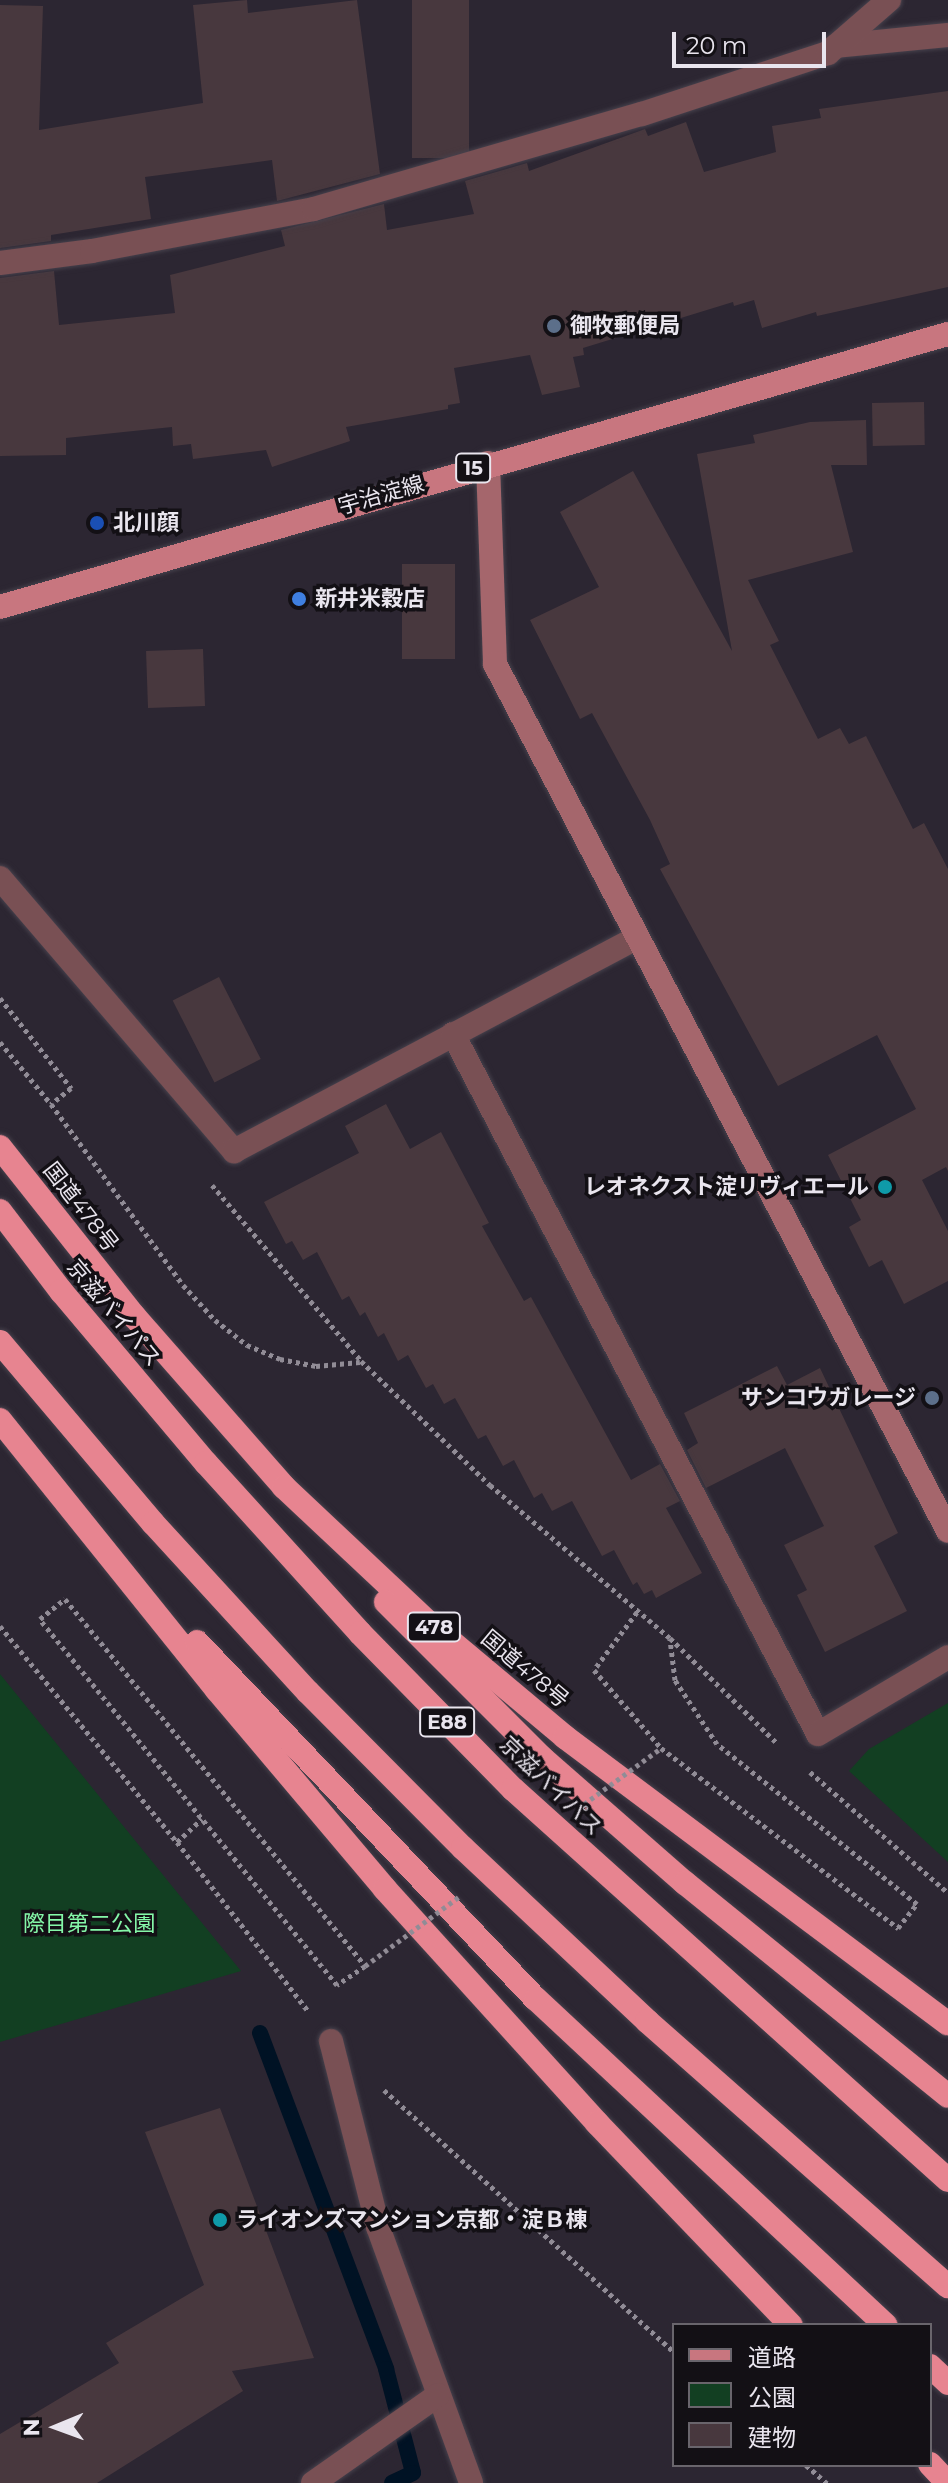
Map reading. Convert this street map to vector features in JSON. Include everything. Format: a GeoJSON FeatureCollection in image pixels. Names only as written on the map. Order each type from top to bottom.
{"type":"FeatureCollection","features":[{"type":"Feature","properties":{"kind":"highway","name":"国道478号"},"geometry":{"type":"LineString","coordinates":[[0,1147],[134,1316],[284,1487],[430,1624],[565,1737],[948,2023]]}},
{"type":"Feature","properties":{"kind":"highway","name":"京滋バイパス"},"geometry":{"type":"LineString","coordinates":[[0,1211],[61,1291],[206,1463],[360,1633],[513,1789],[948,2180]]}},
{"type":"Feature","properties":{"kind":"highway"},"geometry":{"type":"LineString","coordinates":[[0,1342],[163,1534],[308,1692],[463,1848],[647,2021],[948,2286]]}},
{"type":"Feature","properties":{"kind":"highway"},"geometry":{"type":"LineString","coordinates":[[0,1420],[385,1889],[597,2123],[789,2323]]}},
{"type":"Feature","properties":{"kind":"highway"},"geometry":{"type":"LineString","coordinates":[[52,1487],[361,1819],[536,1999],[883,2323]]}},
{"type":"Feature","properties":{"kind":"highway"},"geometry":{"type":"LineString","coordinates":[[284,1487],[415,1635],[542,1758],[685,1883],[948,2096]]}},
{"type":"Feature","properties":{"kind":"highway"},"geometry":{"type":"LineString","coordinates":[[932,2368],[948,2383]]}},
{"type":"Feature","properties":{"kind":"highway"},"geometry":{"type":"LineString","coordinates":[[932,2466],[948,2483]]}},
{"type":"Feature","properties":{"kind":"main road","name":"宇治淀線"},"geometry":{"type":"LineString","coordinates":[[0,607],[488,463],[948,334]]}},
{"type":"Feature","properties":{"kind":"street"},"geometry":{"type":"LineString","coordinates":[[0,263],[92,251],[314,209],[642,114],[828,53],[889,0]]}},
{"type":"Feature","properties":{"kind":"street"},"geometry":{"type":"LineString","coordinates":[[836,46],[948,35]]}},
{"type":"Feature","properties":{"kind":"street"},"geometry":{"type":"LineString","coordinates":[[488,463],[495,664],[948,1531]]}},
{"type":"Feature","properties":{"kind":"street"},"geometry":{"type":"LineString","coordinates":[[0,878],[234,1151],[637,938]]}},
{"type":"Feature","properties":{"kind":"street"},"geometry":{"type":"LineString","coordinates":[[453,1034],[818,1734],[948,1657]]}},
{"type":"Feature","properties":{"kind":"street"},"geometry":{"type":"LineString","coordinates":[[331,2041],[378,2227],[471,2483]]}},
{"type":"Feature","properties":{"kind":"street"},"geometry":{"type":"LineString","coordinates":[[313,2483],[438,2395]]}},
{"type":"Feature","properties":{"kind":"path"},"geometry":{"type":"LineString","coordinates":[[0,998],[71,1088],[51,1104]]}},
{"type":"Feature","properties":{"kind":"path"},"geometry":{"type":"LineString","coordinates":[[0,1042],[51,1104],[183,1285],[215,1320],[247,1345],[280,1359],[316,1366],[361,1361]]}},
{"type":"Feature","properties":{"kind":"path"},"geometry":{"type":"LineString","coordinates":[[206,1179],[361,1361],[490,1485],[670,1638],[781,1747]]}},
{"type":"Feature","properties":{"kind":"path"},"geometry":{"type":"LineString","coordinates":[[65,1599],[365,1966],[337,1985],[202,1819],[40,1619],[65,1599]]}},
{"type":"Feature","properties":{"kind":"path"},"geometry":{"type":"LineString","coordinates":[[637,1612],[594,1670],[661,1748],[898,1928],[917,1904],[717,1744],[675,1680],[670,1638]]}},
{"type":"Feature","properties":{"kind":"path"},"geometry":{"type":"LineString","coordinates":[[809,1771],[948,1893]]}},
{"type":"Feature","properties":{"kind":"path"},"geometry":{"type":"LineString","coordinates":[[177,1842],[202,1819]]}},
{"type":"Feature","properties":{"kind":"path"},"geometry":{"type":"LineString","coordinates":[[808,2467],[827,2483]]}},
{"type":"Feature","properties":{"kind":"green space","name":"際目第二公園"},"geometry":{"type":"Polygon","coordinates":[[[0,1674],[241,1971],[0,2042],[0,1674]]]}},
{"type":"Feature","properties":{"kind":"green space"},"geometry":{"type":"Polygon","coordinates":[[[948,1703],[948,1862],[849,1771],[869,1749],[948,1703]]]}},
{"type":"Feature","properties":{"kind":"building"},"geometry":{"type":"Polygon","coordinates":[[[247,0],[248,13],[357,0],[380,174],[277,201],[272,160],[145,177],[151,219],[51,235],[51,241],[0,248],[0,5],[43,6],[39,130],[203,103],[193,5],[247,0]]]}},
{"type":"Feature","properties":{"kind":"building"},"geometry":{"type":"Polygon","coordinates":[[[412,0],[469,0],[469,158],[412,158],[412,0]]]}},
{"type":"Feature","properties":{"kind":"building"},"geometry":{"type":"Polygon","coordinates":[[[948,91],[948,287],[817,316],[816,312],[762,328],[754,300],[734,306],[733,302],[583,348],[584,355],[573,357],[580,387],[542,395],[530,355],[454,368],[460,403],[448,405],[448,409],[346,427],[350,441],[272,467],[266,450],[193,459],[191,444],[173,446],[172,427],[66,438],[66,455],[0,456],[0,278],[54,271],[59,325],[175,313],[170,275],[285,246],[281,230],[384,204],[387,230],[474,214],[465,181],[527,163],[529,171],[645,129],[648,136],[686,122],[704,172],[776,152],[772,126],[821,118],[819,109],[948,91]]]}},
{"type":"Feature","properties":{"kind":"building"},"geometry":{"type":"Polygon","coordinates":[[[924,402],[925,445],[873,446],[872,403],[924,402]]]}},
{"type":"Feature","properties":{"kind":"building"},"geometry":{"type":"Polygon","coordinates":[[[866,420],[867,465],[831,465],[853,552],[748,580],[779,641],[770,645],[818,739],[840,728],[849,744],[866,736],[913,829],[924,823],[948,869],[948,1171],[946,1167],[922,1180],[948,1231],[948,1281],[904,1304],[882,1260],[869,1267],[849,1227],[861,1220],[828,1155],[916,1109],[877,1035],[778,1086],[660,869],[670,864],[650,820],[592,713],[580,719],[530,620],[599,587],[560,512],[633,471],[732,651],[697,454],[755,443],[753,435],[810,422],[866,420]]]}},
{"type":"Feature","properties":{"kind":"building"},"geometry":{"type":"Polygon","coordinates":[[[402,564],[455,564],[455,659],[402,659],[402,564]]]}},
{"type":"Feature","properties":{"kind":"building"},"geometry":{"type":"Polygon","coordinates":[[[203,649],[205,706],[148,708],[146,651],[203,649]]]}},
{"type":"Feature","properties":{"kind":"building"},"geometry":{"type":"Polygon","coordinates":[[[219,977],[261,1059],[214,1083],[173,1001],[219,977]]]}},
{"type":"Feature","properties":{"kind":"building"},"geometry":{"type":"Polygon","coordinates":[[[386,1104],[410,1149],[441,1132],[489,1223],[482,1226],[524,1301],[531,1297],[631,1480],[660,1464],[680,1501],[666,1508],[702,1573],[656,1598],[652,1590],[644,1594],[637,1582],[633,1585],[614,1550],[602,1556],[572,1501],[552,1511],[542,1493],[534,1498],[514,1460],[503,1466],[486,1435],[478,1439],[455,1398],[444,1404],[433,1384],[426,1388],[408,1355],[398,1361],[384,1333],[378,1337],[365,1312],[360,1316],[349,1296],[342,1300],[317,1252],[303,1260],[292,1241],[286,1244],[264,1202],[359,1153],[345,1126],[386,1104]]]}},
{"type":"Feature","properties":{"kind":"building"},"geometry":{"type":"Polygon","coordinates":[[[777,1366],[787,1385],[820,1368],[898,1533],[874,1546],[907,1611],[825,1652],[797,1595],[807,1590],[784,1545],[824,1526],[785,1448],[706,1488],[687,1450],[698,1443],[684,1413],[777,1366]]]}},
{"type":"Feature","properties":{"kind":"building","name":"ライオンズマンション京都・淀Ｂ棟"},"geometry":{"type":"Polygon","coordinates":[[[220,2108],[314,2358],[232,2371],[243,2391],[97,2483],[0,2483],[0,2434],[119,2363],[106,2343],[204,2285],[145,2132],[220,2108]]]}},
{"type":"Feature","properties":{"kind":"waterway"},"geometry":{"type":"LineString","coordinates":[[260,2033],[386,2369],[413,2473],[392,2483]]}},
{"type":"Feature","properties":{"kind":"place","name":"御牧郵便局"},"geometry":{"type":"Point","coordinates":[554,326]}},
{"type":"Feature","properties":{"kind":"place","name":"北川顔"},"geometry":{"type":"Point","coordinates":[97,523]}},
{"type":"Feature","properties":{"kind":"place","name":"新井米穀店"},"geometry":{"type":"Point","coordinates":[299,599]}},
{"type":"Feature","properties":{"kind":"place","name":"レオネクスト淀リヴィエール"},"geometry":{"type":"Point","coordinates":[885,1187]}},
{"type":"Feature","properties":{"kind":"place","name":"サンコウガレージ"},"geometry":{"type":"Point","coordinates":[932,1398]}},
{"type":"Feature","properties":{"kind":"place","name":"ライオンズマンション京都・淀Ｂ棟"},"geometry":{"type":"Point","coordinates":[220,2220]}}]}
